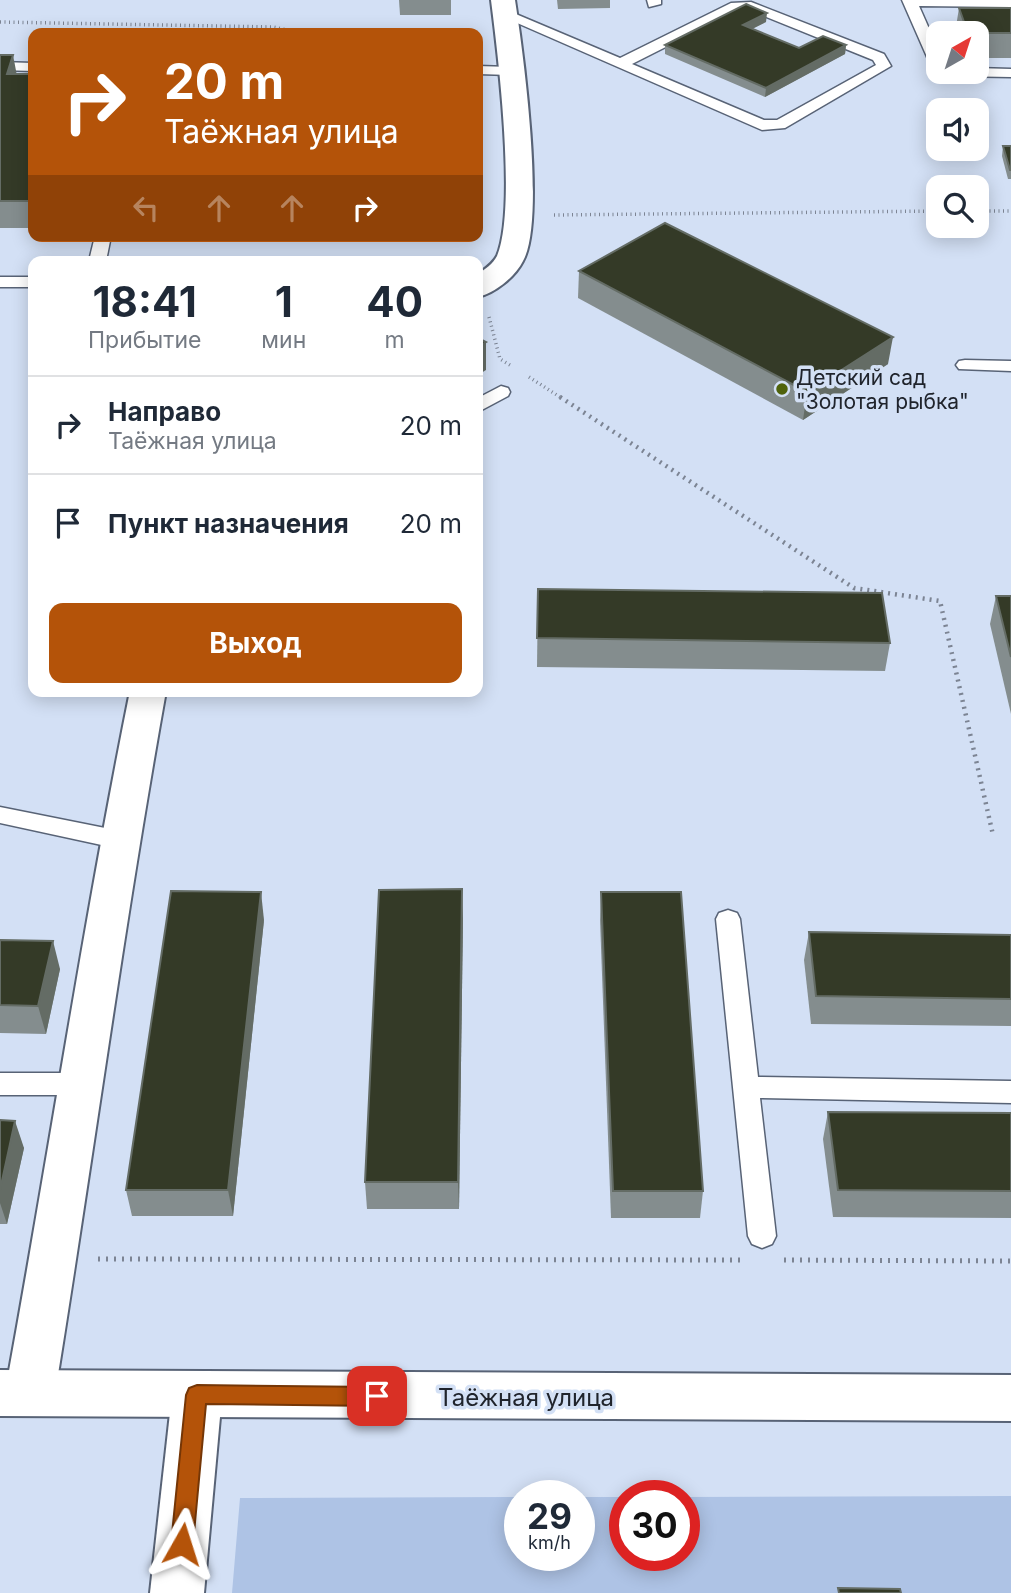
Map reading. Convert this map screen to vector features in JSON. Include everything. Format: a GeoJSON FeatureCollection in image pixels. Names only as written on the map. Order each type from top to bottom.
{"type":"FeatureCollection","features":[{"type":"Feature","properties":{"kind":"street"},"geometry":{"type":"LineString","coordinates":[[483,284],[510,260],[516,243],[519,215],[512,71],[504,7]]}},
{"type":"Feature","properties":{"kind":"street"},"geometry":{"type":"LineString","coordinates":[[15,1393],[52,1259],[83,1084],[120,840],[147,697]]}},
{"type":"Feature","properties":{"kind":"street","name":"Таёжная улица"},"geometry":{"type":"LineString","coordinates":[[15,1393],[1011,1398]]}},
{"type":"Feature","properties":{"kind":"street"},"geometry":{"type":"LineString","coordinates":[[177,1593],[197,1395]]}},
{"type":"Feature","properties":{"kind":"lane"},"geometry":{"type":"LineString","coordinates":[[926,38],[910,1],[1011,3]]}},
{"type":"Feature","properties":{"kind":"lane"},"geometry":{"type":"LineString","coordinates":[[504,7],[620,64],[762,125],[780,125],[884,66],[879,57],[751,6],[736,6],[620,64]]}},
{"type":"Feature","properties":{"kind":"lane"},"geometry":{"type":"LineString","coordinates":[[0,66],[28,67]]}},
{"type":"Feature","properties":{"kind":"lane"},"geometry":{"type":"LineString","coordinates":[[483,70],[512,71]]}},
{"type":"Feature","properties":{"kind":"lane"},"geometry":{"type":"LineString","coordinates":[[989,73],[1011,73]]}},
{"type":"Feature","properties":{"kind":"lane"},"geometry":{"type":"LineString","coordinates":[[0,282],[28,282]]}},
{"type":"Feature","properties":{"kind":"lane"},"geometry":{"type":"LineString","coordinates":[[965,365],[1011,366]]}},
{"type":"Feature","properties":{"kind":"lane"},"geometry":{"type":"LineString","coordinates":[[483,403],[501,392]]}},
{"type":"Feature","properties":{"kind":"lane"},"geometry":{"type":"LineString","coordinates":[[0,815],[120,840]]}},
{"type":"Feature","properties":{"kind":"lane"},"geometry":{"type":"LineString","coordinates":[[728,919],[762,1236]]}},
{"type":"Feature","properties":{"kind":"lane"},"geometry":{"type":"LineString","coordinates":[[0,1084],[83,1084]]}},
{"type":"Feature","properties":{"kind":"lane"},"geometry":{"type":"LineString","coordinates":[[746,1087],[1011,1092]]}},
{"type":"Feature","properties":{"kind":"path"},"geometry":{"type":"LineString","coordinates":[[0,22],[278,28]]}},
{"type":"Feature","properties":{"kind":"path"},"geometry":{"type":"LineString","coordinates":[[519,215],[926,211]]}},
{"type":"Feature","properties":{"kind":"path"},"geometry":{"type":"LineString","coordinates":[[989,211],[1011,211]]}},
{"type":"Feature","properties":{"kind":"path"},"geometry":{"type":"LineString","coordinates":[[483,301],[500,359],[512,366]]}},
{"type":"Feature","properties":{"kind":"path"},"geometry":{"type":"LineString","coordinates":[[523,373],[854,588],[940,601],[993,835]]}},
{"type":"Feature","properties":{"kind":"path"},"geometry":{"type":"LineString","coordinates":[[52,1259],[746,1260]]}},
{"type":"Feature","properties":{"kind":"path"},"geometry":{"type":"LineString","coordinates":[[774,1260],[1011,1261]]}},
{"type":"Feature","properties":{"kind":"shaded area"},"geometry":{"type":"Polygon","coordinates":[[[1011,1496],[1011,1593],[232,1593],[240,1498],[504,1497],[504,1571],[595,1571],[595,1497],[609,1497],[609,1571],[700,1571],[700,1497],[1011,1496]]]}},
{"type":"Feature","properties":{"kind":"building"},"geometry":{"type":"Polygon","coordinates":[[[746,4],[767,13],[743,25],[799,48],[823,36],[846,45],[766,88],[665,45],[746,4]]]}},
{"type":"Feature","properties":{"kind":"building"},"geometry":{"type":"Polygon","coordinates":[[[959,8],[1011,8],[1011,33],[989,33],[989,21],[964,21],[959,8]]]}},
{"type":"Feature","properties":{"kind":"building"},"geometry":{"type":"Polygon","coordinates":[[[0,55],[13,55],[7,74],[28,74],[28,201],[0,201],[0,55]]]}},
{"type":"Feature","properties":{"kind":"building"},"geometry":{"type":"Polygon","coordinates":[[[1003,146],[1011,146],[1011,170],[1010,170],[1003,146]]]}},
{"type":"Feature","properties":{"kind":"building"},"geometry":{"type":"Polygon","coordinates":[[[665,223],[893,337],[807,392],[579,271],[665,223]]]}},
{"type":"Feature","properties":{"kind":"building"},"geometry":{"type":"Polygon","coordinates":[[[538,589],[882,593],[890,643],[537,638],[538,589]]]}},
{"type":"Feature","properties":{"kind":"building"},"geometry":{"type":"Polygon","coordinates":[[[996,596],[1011,596],[1011,657],[996,596]]]}},
{"type":"Feature","properties":{"kind":"building"},"geometry":{"type":"Polygon","coordinates":[[[462,889],[458,1182],[365,1182],[379,890],[462,889]]]}},
{"type":"Feature","properties":{"kind":"building"},"geometry":{"type":"Polygon","coordinates":[[[171,891],[261,892],[228,1190],[126,1190],[171,891]]]}},
{"type":"Feature","properties":{"kind":"building"},"geometry":{"type":"Polygon","coordinates":[[[601,892],[681,892],[703,1191],[613,1191],[601,892]]]}},
{"type":"Feature","properties":{"kind":"building"},"geometry":{"type":"Polygon","coordinates":[[[809,932],[1011,935],[1011,999],[816,996],[809,932]]]}},
{"type":"Feature","properties":{"kind":"building"},"geometry":{"type":"Polygon","coordinates":[[[0,940],[53,941],[38,1006],[0,1005],[0,940]]]}},
{"type":"Feature","properties":{"kind":"building"},"geometry":{"type":"Polygon","coordinates":[[[828,1112],[1011,1113],[1011,1191],[838,1190],[828,1112]]]}},
{"type":"Feature","properties":{"kind":"building"},"geometry":{"type":"Polygon","coordinates":[[[0,1120],[15,1121],[0,1190],[0,1120]]]}},
{"type":"Feature","properties":{"kind":"building"},"geometry":{"type":"Polygon","coordinates":[[[838,1588],[900,1589],[901,1593],[839,1593],[838,1588]]]}},
{"type":"Feature","properties":{"kind":"place","name":"Детский сад \"Золотая рыбка\""},"geometry":{"type":"Point","coordinates":[782,389]}},
{"type":"Feature","properties":{"kind":"route"},"geometry":{"type":"LineString","coordinates":[[182,1544],[197,1395],[377,1396]]}}]}
